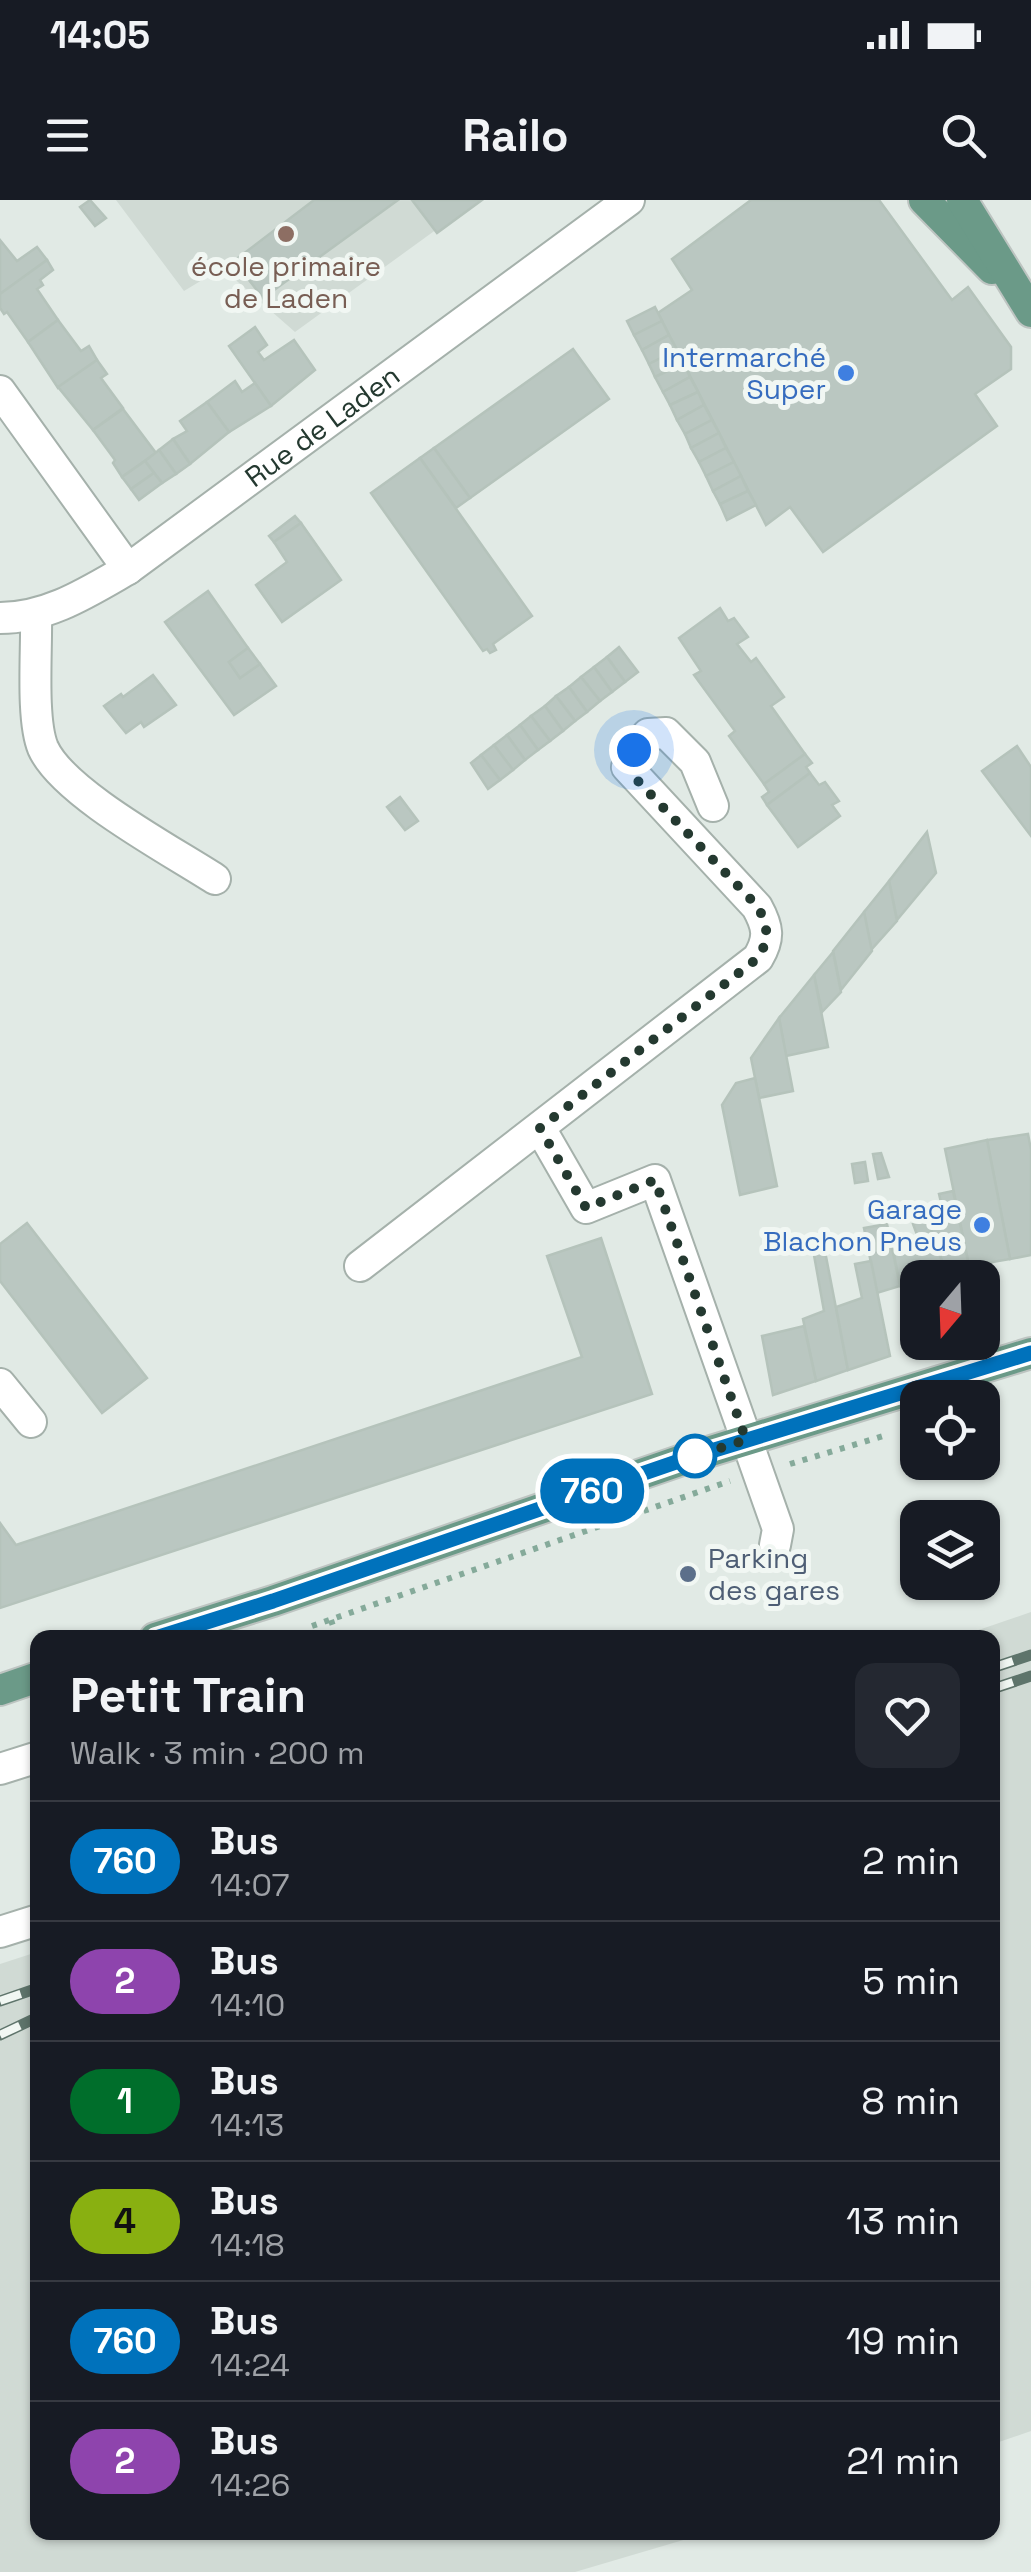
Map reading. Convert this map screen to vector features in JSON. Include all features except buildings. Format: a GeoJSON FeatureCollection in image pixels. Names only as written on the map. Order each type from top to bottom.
{"type":"FeatureCollection","features":[{"type":"Feature","properties":{"kind":"main road"},"geometry":{"type":"LineString","coordinates":[[924,200],[1022,300]]}},
{"type":"Feature","properties":{"kind":"main road"},"geometry":{"type":"LineString","coordinates":[[962,200],[1022,300]]}},
{"type":"Feature","properties":{"kind":"main road"},"geometry":{"type":"LineString","coordinates":[[181,1630],[746,1440],[1031,1353]]}},
{"type":"Feature","properties":{"kind":"main road"},"geometry":{"type":"LineString","coordinates":[[0,1690],[30,1680]]}},
{"type":"Feature","properties":{"kind":"street","name":"Rue de Laden"},"geometry":{"type":"LineString","coordinates":[[0,618],[36,616],[128,568],[629,200]]}},
{"type":"Feature","properties":{"kind":"street"},"geometry":{"type":"LineString","coordinates":[[0,391],[128,568]]}},
{"type":"Feature","properties":{"kind":"street"},"geometry":{"type":"LineString","coordinates":[[36,616],[38,726],[44,748],[59,770],[85,794],[215,879]]}},
{"type":"Feature","properties":{"kind":"street"},"geometry":{"type":"LineString","coordinates":[[360,1266],[758,958],[767,944],[767,926],[758,907],[628,767],[634,750],[648,734],[666,732],[694,762],[713,806]]}},
{"type":"Feature","properties":{"kind":"street"},"geometry":{"type":"LineString","coordinates":[[540,1128],[586,1208],[655,1180],[778,1529],[775,1545]]}},
{"type":"Feature","properties":{"kind":"street"},"geometry":{"type":"LineString","coordinates":[[0,1384],[31,1422]]}},
{"type":"Feature","properties":{"kind":"street"},"geometry":{"type":"LineString","coordinates":[[0,1769],[30,1760]]}},
{"type":"Feature","properties":{"kind":"street"},"geometry":{"type":"LineString","coordinates":[[0,1932],[30,1923]]}},
{"type":"Feature","properties":{"kind":"path"},"geometry":{"type":"LineString","coordinates":[[300,1630],[720,1487],[739,1476]]}},
{"type":"Feature","properties":{"kind":"path"},"geometry":{"type":"LineString","coordinates":[[331,1620],[334,1630]]}},
{"type":"Feature","properties":{"kind":"shaded area","name":"école primaire de Laden"},"geometry":{"type":"Polygon","coordinates":[[[116,200],[477,200],[295,332],[222,268],[184,291],[116,200]]]}},
{"type":"Feature","properties":{"kind":"shaded area"},"geometry":{"type":"Polygon","coordinates":[[[1031,1612],[1031,2431],[1000,2442],[1000,1630],[978,1630],[1031,1612]]]}},
{"type":"Feature","properties":{"kind":"shaded area"},"geometry":{"type":"Polygon","coordinates":[[[30,1954],[30,2540],[683,2540],[575,2572],[0,2572],[0,1964],[30,1954]]]}},
{"type":"Feature","properties":{"kind":"railway"},"geometry":{"type":"LineString","coordinates":[[1000,1665],[1031,1655]]}},
{"type":"Feature","properties":{"kind":"railway"},"geometry":{"type":"LineString","coordinates":[[1000,1686],[1031,1676]]}},
{"type":"Feature","properties":{"kind":"railway"},"geometry":{"type":"LineString","coordinates":[[0,2001],[30,1991]]}},
{"type":"Feature","properties":{"kind":"railway"},"geometry":{"type":"LineString","coordinates":[[0,2035],[30,2021]]}},
{"type":"Feature","properties":{"kind":"bus line","name":"760"},"geometry":{"type":"LineString","coordinates":[[177,1630],[273,1601],[685,1459],[1031,1353]]}},
{"type":"Feature","properties":{"kind":"place","name":"école primaire de Laden"},"geometry":{"type":"Point","coordinates":[286,234]}},
{"type":"Feature","properties":{"kind":"place","name":"Intermarché Super"},"geometry":{"type":"Point","coordinates":[846,373]}},
{"type":"Feature","properties":{"kind":"place","name":"Garage Blachon Pneus"},"geometry":{"type":"Point","coordinates":[982,1225]}},
{"type":"Feature","properties":{"kind":"place","name":"Parking des gares"},"geometry":{"type":"Point","coordinates":[688,1574]}},
{"type":"Feature","properties":{"kind":"route"},"geometry":{"type":"LineString","coordinates":[[634,750],[628,767],[636,779],[758,907],[767,926],[767,944],[758,958],[540,1128],[586,1208],[655,1180],[746,1440],[685,1459],[695,1456]]}}]}
